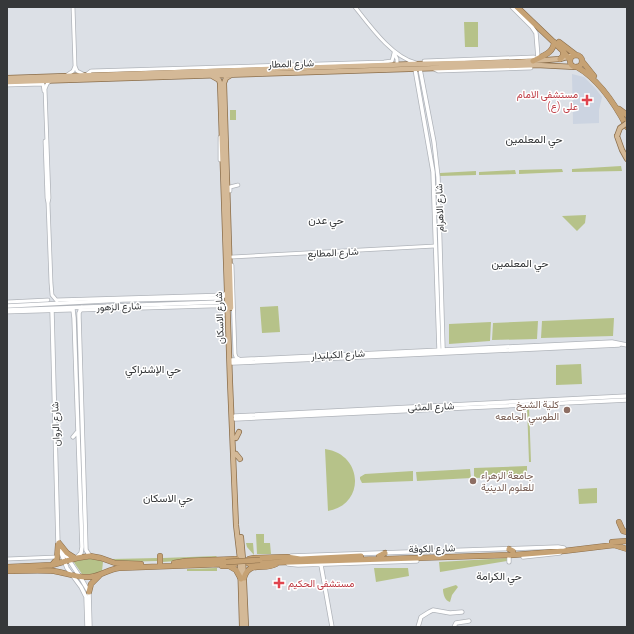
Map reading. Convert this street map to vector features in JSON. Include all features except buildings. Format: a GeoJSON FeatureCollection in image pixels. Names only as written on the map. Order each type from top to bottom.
{"type":"FeatureCollection","features":[{"type":"Feature","properties":{"kind":"highway"},"geometry":{"type":"LineString","coordinates":[[517,7],[563,51],[572,57],[579,57],[627,119]]}},
{"type":"Feature","properties":{"kind":"highway"},"geometry":{"type":"LineString","coordinates":[[522,7],[562,45],[572,57],[572,64],[590,76],[627,125]]}},
{"type":"Feature","properties":{"kind":"highway"},"geometry":{"type":"LineString","coordinates":[[536,59],[552,49],[554,42]]}},
{"type":"Feature","properties":{"kind":"highway"},"geometry":{"type":"LineString","coordinates":[[560,59],[563,56],[563,51]]}},
{"type":"Feature","properties":{"kind":"highway"},"geometry":{"type":"LineString","coordinates":[[576,67],[581,65],[582,61]]}},
{"type":"Feature","properties":{"kind":"highway"},"geometry":{"type":"LineString","coordinates":[[619,109],[627,115]]}},
{"type":"Feature","properties":{"kind":"highway"},"geometry":{"type":"LineString","coordinates":[[619,522],[623,531],[627,532]]}},
{"type":"Feature","properties":{"kind":"highway"},"geometry":{"type":"LineString","coordinates":[[603,544],[627,539]]}},
{"type":"Feature","properties":{"kind":"highway"},"geometry":{"type":"LineString","coordinates":[[52,565],[56,561],[58,542]]}},
{"type":"Feature","properties":{"kind":"highway"},"geometry":{"type":"LineString","coordinates":[[58,542],[67,553],[76,558]]}},
{"type":"Feature","properties":{"kind":"highway"},"geometry":{"type":"LineString","coordinates":[[603,544],[616,545],[627,549]]}},
{"type":"Feature","properties":{"kind":"highway","name":"شارع الكوفة"},"geometry":{"type":"LineString","coordinates":[[300,560],[340,555],[379,556],[524,554],[603,544]]}},
{"type":"Feature","properties":{"kind":"highway","name":"شارع الكوفة"},"geometry":{"type":"LineString","coordinates":[[224,561],[260,562],[374,559],[464,555],[511,550],[564,550]]}},
{"type":"Feature","properties":{"kind":"highway"},"geometry":{"type":"LineString","coordinates":[[379,556],[385,553]]}},
{"type":"Feature","properties":{"kind":"highway"},"geometry":{"type":"LineString","coordinates":[[524,554],[530,556]]}},
{"type":"Feature","properties":{"kind":"highway"},"geometry":{"type":"LineString","coordinates":[[7,567],[52,565],[65,560],[90,556],[118,564],[175,564]]}},
{"type":"Feature","properties":{"kind":"highway"},"geometry":{"type":"LineString","coordinates":[[160,556],[160,563]]}},
{"type":"Feature","properties":{"kind":"highway"},"geometry":{"type":"LineString","coordinates":[[287,557],[300,560],[288,564],[248,565],[247,562],[249,559],[254,558],[287,557]]}},
{"type":"Feature","properties":{"kind":"highway"},"geometry":{"type":"LineString","coordinates":[[88,592],[94,580],[103,574],[106,566],[103,559]]}},
{"type":"Feature","properties":{"kind":"highway"},"geometry":{"type":"LineString","coordinates":[[224,561],[234,565],[239,559]]}},
{"type":"Feature","properties":{"kind":"highway"},"geometry":{"type":"LineString","coordinates":[[7,571],[49,571],[81,578],[92,577],[119,568],[239,559]]}},
{"type":"Feature","properties":{"kind":"highway"},"geometry":{"type":"LineString","coordinates":[[374,559],[380,562]]}},
{"type":"Feature","properties":{"kind":"highway"},"geometry":{"type":"LineString","coordinates":[[224,561],[236,570],[243,578],[246,572],[251,568],[270,567],[276,564]]}},
{"type":"Feature","properties":{"kind":"main road"},"geometry":{"type":"LineString","coordinates":[[512,7],[536,33],[536,59]]}},
{"type":"Feature","properties":{"kind":"main road","name":"شارع المطار"},"geometry":{"type":"LineString","coordinates":[[119,75],[210,75],[267,71],[398,70],[420,66],[501,60],[560,59],[572,57]]}},
{"type":"Feature","properties":{"kind":"main road"},"geometry":{"type":"LineString","coordinates":[[397,64],[396,67],[398,70]]}},
{"type":"Feature","properties":{"kind":"main road","name":"شارع المطار"},"geometry":{"type":"LineString","coordinates":[[275,71],[285,67],[397,64],[432,68],[486,68],[551,65],[576,67]]}},
{"type":"Feature","properties":{"kind":"main road","name":"شارع الاهرام"},"geometry":{"type":"LineString","coordinates":[[420,66],[434,172],[442,285],[441,333]]}},
{"type":"Feature","properties":{"kind":"main road","name":"شارع المطار"},"geometry":{"type":"LineString","coordinates":[[7,82],[38,82],[119,75],[238,68],[267,71]]}},
{"type":"Feature","properties":{"kind":"main road","name":"شارع المطار"},"geometry":{"type":"LineString","coordinates":[[7,78],[86,74],[112,76]]}},
{"type":"Feature","properties":{"kind":"main road","name":"شارع الاسكان"},"geometry":{"type":"LineString","coordinates":[[227,243],[224,230],[221,125],[225,79],[232,74]]}},
{"type":"Feature","properties":{"kind":"main road"},"geometry":{"type":"LineString","coordinates":[[210,75],[219,80]]}},
{"type":"Feature","properties":{"kind":"main road","name":"شارع الاسكان"},"geometry":{"type":"LineString","coordinates":[[219,80],[223,97],[227,140],[229,218],[227,250],[231,274],[229,382],[232,471],[237,518],[245,552],[239,559]]}},
{"type":"Feature","properties":{"kind":"main road"},"geometry":{"type":"LineString","coordinates":[[627,125],[622,129],[618,136],[622,150],[627,159]]}},
{"type":"Feature","properties":{"kind":"main road"},"geometry":{"type":"LineString","coordinates":[[618,136],[627,156]]}},
{"type":"Feature","properties":{"kind":"main road","name":"شارع الاهرام"},"geometry":{"type":"LineString","coordinates":[[438,228],[435,246],[442,351]]}},
{"type":"Feature","properties":{"kind":"main road","name":"شارع الاسكان"},"geometry":{"type":"LineString","coordinates":[[227,250],[225,259],[226,283],[228,309],[233,335],[230,362],[235,418],[239,502],[237,518]]}},
{"type":"Feature","properties":{"kind":"main road"},"geometry":{"type":"LineString","coordinates":[[437,288],[442,285]]}},
{"type":"Feature","properties":{"kind":"main road"},"geometry":{"type":"LineString","coordinates":[[437,288],[442,290]]}},
{"type":"Feature","properties":{"kind":"main road","name":"شارع الزهور"},"geometry":{"type":"LineString","coordinates":[[7,311],[40,308],[64,303],[93,300],[119,301],[151,298],[221,298],[225,296],[227,292]]}},
{"type":"Feature","properties":{"kind":"main road"},"geometry":{"type":"LineString","coordinates":[[199,303],[204,302],[204,299]]}},
{"type":"Feature","properties":{"kind":"main road"},"geometry":{"type":"LineString","coordinates":[[128,300],[126,303],[128,306]]}},
{"type":"Feature","properties":{"kind":"main road"},"geometry":{"type":"LineString","coordinates":[[119,301],[121,304],[119,306]]}},
{"type":"Feature","properties":{"kind":"main road","name":"شارع الزهور"},"geometry":{"type":"LineString","coordinates":[[7,306],[18,304],[40,308],[81,309],[223,302],[228,309]]}},
{"type":"Feature","properties":{"kind":"main road"},"geometry":{"type":"LineString","coordinates":[[72,309],[80,420],[86,550],[90,556]]}},
{"type":"Feature","properties":{"kind":"main road"},"geometry":{"type":"LineString","coordinates":[[76,558],[80,554],[82,547],[83,496],[78,430],[80,420],[79,325],[81,309]]}},
{"type":"Feature","properties":{"kind":"main road","name":"شارع الروان"},"geometry":{"type":"LineString","coordinates":[[52,311],[58,542],[65,560]]}},
{"type":"Feature","properties":{"kind":"main road"},"geometry":{"type":"LineString","coordinates":[[74,325],[79,325]]}},
{"type":"Feature","properties":{"kind":"main road"},"geometry":{"type":"LineString","coordinates":[[442,351],[548,347],[566,344],[612,342],[626,346]]}},
{"type":"Feature","properties":{"kind":"main road"},"geometry":{"type":"LineString","coordinates":[[557,348],[557,346],[566,344]]}},
{"type":"Feature","properties":{"kind":"main road"},"geometry":{"type":"LineString","coordinates":[[548,347],[557,348],[612,344],[626,346]]}},
{"type":"Feature","properties":{"kind":"main road","name":"شارع الكيليدار"},"geometry":{"type":"LineString","coordinates":[[230,362],[343,356],[365,353],[442,351]]}},
{"type":"Feature","properties":{"kind":"main road","name":"شارع الكيليدار"},"geometry":{"type":"LineString","coordinates":[[343,356],[353,357],[442,351]]}},
{"type":"Feature","properties":{"kind":"main road"},"geometry":{"type":"LineString","coordinates":[[353,357],[353,355],[365,353]]}},
{"type":"Feature","properties":{"kind":"main road","name":"شارع المثنى"},"geometry":{"type":"LineString","coordinates":[[570,401],[627,396]]}},
{"type":"Feature","properties":{"kind":"main road","name":"شارع المثنى"},"geometry":{"type":"LineString","coordinates":[[235,418],[564,401],[627,400]]}},
{"type":"Feature","properties":{"kind":"main road"},"geometry":{"type":"LineString","coordinates":[[78,430],[73,438],[79,444]]}},
{"type":"Feature","properties":{"kind":"main road"},"geometry":{"type":"LineString","coordinates":[[236,438],[239,432]]}},
{"type":"Feature","properties":{"kind":"main road"},"geometry":{"type":"LineString","coordinates":[[236,454],[240,459]]}},
{"type":"Feature","properties":{"kind":"main road","name":"شارع الاسكان"},"geometry":{"type":"LineString","coordinates":[[238,524],[236,541],[239,559],[242,566],[243,613]]}},
{"type":"Feature","properties":{"kind":"main road"},"geometry":{"type":"LineString","coordinates":[[287,557],[385,553],[464,555],[509,560],[530,556],[556,554],[564,550]]}},
{"type":"Feature","properties":{"kind":"main road"},"geometry":{"type":"LineString","coordinates":[[288,564],[320,565],[380,562],[464,555]]}},
{"type":"Feature","properties":{"kind":"main road"},"geometry":{"type":"LineString","coordinates":[[65,560],[71,576],[78,583],[86,597],[87,627]]}},
{"type":"Feature","properties":{"kind":"main road"},"geometry":{"type":"LineString","coordinates":[[65,560],[81,578],[88,592],[90,627]]}},
{"type":"Feature","properties":{"kind":"main road"},"geometry":{"type":"LineString","coordinates":[[320,565],[331,627]]}},
{"type":"Feature","properties":{"kind":"main road"},"geometry":{"type":"LineString","coordinates":[[78,583],[81,578]]}},
{"type":"Feature","properties":{"kind":"main road"},"geometry":{"type":"LineString","coordinates":[[418,627],[421,617],[433,610],[450,613],[462,612]]}},
{"type":"Feature","properties":{"kind":"main road"},"geometry":{"type":"LineString","coordinates":[[242,627],[243,613]]}},
{"type":"Feature","properties":{"kind":"main road"},"geometry":{"type":"LineString","coordinates":[[243,613],[246,627]]}},
{"type":"Feature","properties":{"kind":"main road"},"geometry":{"type":"LineString","coordinates":[[454,627],[456,623],[469,621]]}},
{"type":"Feature","properties":{"kind":"street"},"geometry":{"type":"LineString","coordinates":[[73,7],[75,66],[77,71],[86,74],[91,71],[285,67]]}},
{"type":"Feature","properties":{"kind":"street"},"geometry":{"type":"LineString","coordinates":[[355,7],[393,51],[405,60],[420,66]]}},
{"type":"Feature","properties":{"kind":"street"},"geometry":{"type":"LineString","coordinates":[[393,51],[397,59],[397,64]]}},
{"type":"Feature","properties":{"kind":"street"},"geometry":{"type":"LineString","coordinates":[[336,65],[390,62],[393,59],[393,51]]}},
{"type":"Feature","properties":{"kind":"street"},"geometry":{"type":"LineString","coordinates":[[67,75],[75,66]]}},
{"type":"Feature","properties":{"kind":"street"},"geometry":{"type":"LineString","coordinates":[[486,68],[531,68]]}},
{"type":"Feature","properties":{"kind":"street"},"geometry":{"type":"LineString","coordinates":[[48,203],[46,89],[47,84],[51,80]]}},
{"type":"Feature","properties":{"kind":"street"},"geometry":{"type":"LineString","coordinates":[[219,80],[221,125]]}},
{"type":"Feature","properties":{"kind":"street"},"geometry":{"type":"LineString","coordinates":[[7,85],[38,82],[48,203],[52,295],[56,300],[64,303]]}},
{"type":"Feature","properties":{"kind":"street"},"geometry":{"type":"LineString","coordinates":[[231,274],[232,257],[229,218],[229,188],[238,185]]}},
{"type":"Feature","properties":{"kind":"street"},"geometry":{"type":"LineString","coordinates":[[224,230],[225,259]]}},
{"type":"Feature","properties":{"kind":"street","name":"شارع المطابع"},"geometry":{"type":"LineString","coordinates":[[232,257],[435,246]]}},
{"type":"Feature","properties":{"kind":"street"},"geometry":{"type":"LineString","coordinates":[[40,308],[50,296],[51,283]]}},
{"type":"Feature","properties":{"kind":"street"},"geometry":{"type":"LineString","coordinates":[[179,298],[222,296],[225,293],[226,283]]}},
{"type":"Feature","properties":{"kind":"street"},"geometry":{"type":"LineString","coordinates":[[56,300],[151,298]]}},
{"type":"Feature","properties":{"kind":"street"},"geometry":{"type":"LineString","coordinates":[[7,302],[18,304],[48,300]]}},
{"type":"Feature","properties":{"kind":"street"},"geometry":{"type":"LineString","coordinates":[[81,309],[222,306],[226,309],[230,319]]}},
{"type":"Feature","properties":{"kind":"street"},"geometry":{"type":"LineString","coordinates":[[40,308],[52,311],[72,309]]}},
{"type":"Feature","properties":{"kind":"street"},"geometry":{"type":"LineString","coordinates":[[233,335],[235,356],[239,361]]}},
{"type":"Feature","properties":{"kind":"street"},"geometry":{"type":"LineString","coordinates":[[7,559],[57,557]]}},
{"type":"Feature","properties":{"kind":"shaded area","name":"مستشفی الامام علی (ع)"},"geometry":{"type":"Polygon","coordinates":[[[572,74],[584,77],[602,97],[599,110],[599,123],[573,124],[572,74]]]}},
{"type":"Feature","properties":{"kind":"green space"},"geometry":{"type":"Polygon","coordinates":[[[464,22],[478,22],[478,47],[465,47],[464,22]]]}},
{"type":"Feature","properties":{"kind":"green space"},"geometry":{"type":"Polygon","coordinates":[[[230,110],[236,110],[236,120],[230,120],[230,110]]]}},
{"type":"Feature","properties":{"kind":"green space"},"geometry":{"type":"Polygon","coordinates":[[[621,166],[622,171],[572,172],[572,169],[621,166]]]}},
{"type":"Feature","properties":{"kind":"green space"},"geometry":{"type":"Polygon","coordinates":[[[562,169],[563,172],[519,174],[519,170],[562,169]]]}},
{"type":"Feature","properties":{"kind":"green space"},"geometry":{"type":"Polygon","coordinates":[[[515,170],[516,174],[479,175],[479,172],[515,170]]]}},
{"type":"Feature","properties":{"kind":"green space"},"geometry":{"type":"Polygon","coordinates":[[[476,171],[476,175],[440,176],[440,173],[476,171]]]}},
{"type":"Feature","properties":{"kind":"green space"},"geometry":{"type":"Polygon","coordinates":[[[586,215],[585,223],[577,231],[562,216],[586,215]]]}},
{"type":"Feature","properties":{"kind":"green space"},"geometry":{"type":"Polygon","coordinates":[[[278,306],[280,332],[262,333],[260,307],[278,306]]]}},
{"type":"Feature","properties":{"kind":"green space"},"geometry":{"type":"Polygon","coordinates":[[[614,318],[613,336],[541,338],[542,321],[614,318]]]}},
{"type":"Feature","properties":{"kind":"green space"},"geometry":{"type":"Polygon","coordinates":[[[538,321],[537,339],[492,340],[493,323],[538,321]]]}},
{"type":"Feature","properties":{"kind":"green space"},"geometry":{"type":"Polygon","coordinates":[[[491,322],[490,341],[449,344],[449,324],[491,322]]]}},
{"type":"Feature","properties":{"kind":"green space"},"geometry":{"type":"Polygon","coordinates":[[[581,364],[582,384],[556,385],[556,365],[581,364]]]}},
{"type":"Feature","properties":{"kind":"green space"},"geometry":{"type":"Polygon","coordinates":[[[527,406],[529,406],[531,462],[529,462],[527,406]]]}},
{"type":"Feature","properties":{"kind":"green space"},"geometry":{"type":"Polygon","coordinates":[[[325,449],[338,453],[347,460],[353,469],[355,479],[354,490],[349,499],[340,507],[328,511],[325,449]]]}},
{"type":"Feature","properties":{"kind":"green space"},"geometry":{"type":"Polygon","coordinates":[[[527,466],[527,476],[474,478],[474,468],[527,466]]]}},
{"type":"Feature","properties":{"kind":"green space"},"geometry":{"type":"Polygon","coordinates":[[[470,469],[471,478],[417,481],[416,472],[470,469]]]}},
{"type":"Feature","properties":{"kind":"green space"},"geometry":{"type":"Polygon","coordinates":[[[413,471],[413,481],[362,483],[360,479],[360,477],[365,474],[413,471]]]}},
{"type":"Feature","properties":{"kind":"green space"},"geometry":{"type":"Polygon","coordinates":[[[597,488],[597,503],[579,504],[578,489],[597,488]]]}},
{"type":"Feature","properties":{"kind":"green space"},"geometry":{"type":"Polygon","coordinates":[[[256,534],[264,534],[264,543],[270,543],[271,554],[257,554],[256,534]]]}},
{"type":"Feature","properties":{"kind":"green space"},"geometry":{"type":"Polygon","coordinates":[[[246,543],[253,543],[254,555],[247,547],[246,543]]]}},
{"type":"Feature","properties":{"kind":"green space"},"geometry":{"type":"Polygon","coordinates":[[[216,556],[218,558],[162,562],[163,558],[216,556]]]}},
{"type":"Feature","properties":{"kind":"green space"},"geometry":{"type":"Polygon","coordinates":[[[159,558],[157,561],[118,562],[112,559],[159,558]]]}},
{"type":"Feature","properties":{"kind":"green space"},"geometry":{"type":"Polygon","coordinates":[[[508,558],[507,561],[440,572],[439,562],[508,558]]]}},
{"type":"Feature","properties":{"kind":"green space"},"geometry":{"type":"Polygon","coordinates":[[[99,559],[103,562],[102,571],[99,574],[82,574],[73,561],[99,559]]]}},
{"type":"Feature","properties":{"kind":"green space"},"geometry":{"type":"Polygon","coordinates":[[[217,568],[217,571],[187,571],[187,569],[217,568]]]}},
{"type":"Feature","properties":{"kind":"green space"},"geometry":{"type":"Polygon","coordinates":[[[374,568],[408,568],[409,576],[376,582],[374,568]]]}},
{"type":"Feature","properties":{"kind":"green space"},"geometry":{"type":"Polygon","coordinates":[[[456,585],[458,587],[452,595],[450,602],[445,597],[443,589],[456,585]]]}},
{"type":"Feature","properties":{"kind":"place","name":"مستشفی الامام علی (ع)"},"geometry":{"type":"Point","coordinates":[587,100]}},
{"type":"Feature","properties":{"kind":"place","name":"كلية الشيخ الطوسي الجامعه"},"geometry":{"type":"Point","coordinates":[567,410]}},
{"type":"Feature","properties":{"kind":"place","name":"جامعة الزهراء للعلوم الدينية"},"geometry":{"type":"Point","coordinates":[473,481]}},
{"type":"Feature","properties":{"kind":"place","name":"مستشفى الحكيم"},"geometry":{"type":"Point","coordinates":[279,583]}},
{"type":"Feature","properties":{"kind":"district","name":"حي المعلمين"},"geometry":{"type":"Point","coordinates":[534,139]}},
{"type":"Feature","properties":{"kind":"district","name":"حي عدن"},"geometry":{"type":"Point","coordinates":[326,220]}},
{"type":"Feature","properties":{"kind":"district","name":"حي المعلمین"},"geometry":{"type":"Point","coordinates":[520,263]}},
{"type":"Feature","properties":{"kind":"district","name":"حي الإشتراكي"},"geometry":{"type":"Point","coordinates":[153,369]}},
{"type":"Feature","properties":{"kind":"district","name":"حي الاسكان"},"geometry":{"type":"Point","coordinates":[168,498]}},
{"type":"Feature","properties":{"kind":"district","name":"حي الكرامة"},"geometry":{"type":"Point","coordinates":[499,576]}}]}
